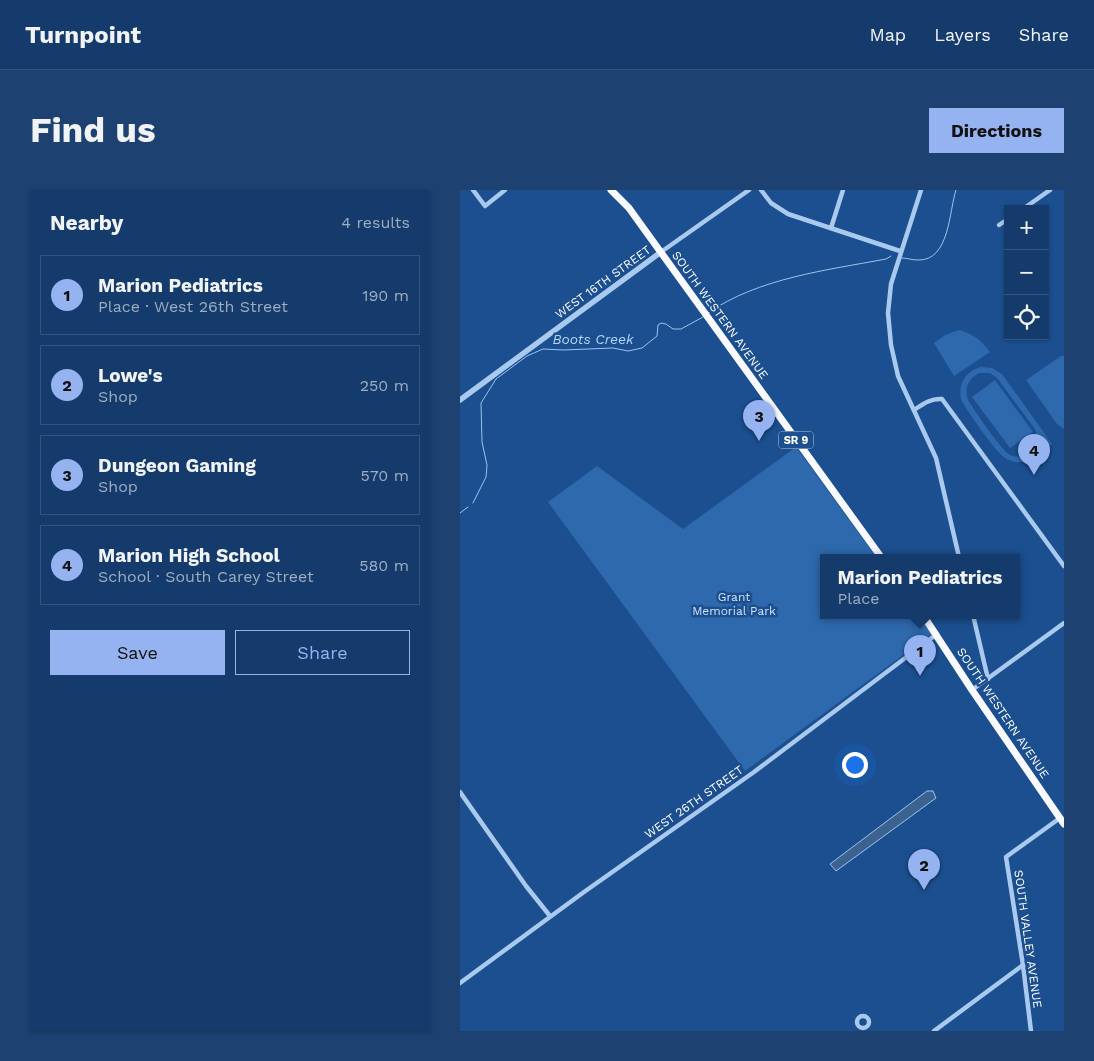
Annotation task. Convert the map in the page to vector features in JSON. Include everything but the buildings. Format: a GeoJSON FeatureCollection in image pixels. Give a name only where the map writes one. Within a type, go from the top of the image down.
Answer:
{"type":"FeatureCollection","features":[{"type":"Feature","properties":{"kind":"highway","name":"SOUTH WESTERN AVENUE"},"geometry":{"type":"LineString","coordinates":[[610,190],[629,208],[879,554]]}},
{"type":"Feature","properties":{"kind":"highway","name":"SOUTH WESTERN AVENUE"},"geometry":{"type":"LineString","coordinates":[[926,619],[1062,821]]}},
{"type":"Feature","properties":{"kind":"street"},"geometry":{"type":"LineString","coordinates":[[474,190],[485,206],[505,190]]}},
{"type":"Feature","properties":{"kind":"street"},"geometry":{"type":"LineString","coordinates":[[661,252],[749,190]]}},
{"type":"Feature","properties":{"kind":"street"},"geometry":{"type":"LineString","coordinates":[[761,190],[771,203],[788,214],[900,251]]}},
{"type":"Feature","properties":{"kind":"street"},"geometry":{"type":"LineString","coordinates":[[831,228],[843,190]]}},
{"type":"Feature","properties":{"kind":"street"},"geometry":{"type":"LineString","coordinates":[[921,190],[891,284],[888,314],[891,345],[898,376],[936,458],[958,554]]}},
{"type":"Feature","properties":{"kind":"street"},"geometry":{"type":"LineString","coordinates":[[1029,205],[1050,190]]}},
{"type":"Feature","properties":{"kind":"street"},"geometry":{"type":"LineString","coordinates":[[999,225],[1004,222]]}},
{"type":"Feature","properties":{"kind":"street","name":"WEST 16TH STREET"},"geometry":{"type":"LineString","coordinates":[[460,400],[661,252]]}},
{"type":"Feature","properties":{"kind":"street"},"geometry":{"type":"LineString","coordinates":[[914,410],[936,398],[942,399],[1064,566]]}},
{"type":"Feature","properties":{"kind":"street"},"geometry":{"type":"LineString","coordinates":[[974,619],[988,678]]}},
{"type":"Feature","properties":{"kind":"street"},"geometry":{"type":"LineString","coordinates":[[972,690],[1064,623]]}},
{"type":"Feature","properties":{"kind":"street","name":"WEST 26TH STREET"},"geometry":{"type":"LineString","coordinates":[[460,983],[550,916],[754,772],[937,634]]}},
{"type":"Feature","properties":{"kind":"street"},"geometry":{"type":"LineString","coordinates":[[460,792],[526,886],[550,916]]}},
{"type":"Feature","properties":{"kind":"street","name":"SOUTH VALLEY AVENUE"},"geometry":{"type":"LineString","coordinates":[[1031,1031],[1006,857],[1062,821]]}},
{"type":"Feature","properties":{"kind":"street"},"geometry":{"type":"LineString","coordinates":[[934,1031],[1023,965]]}},
{"type":"Feature","properties":{"kind":"green space"},"geometry":{"type":"Polygon","coordinates":[[[959,330],[976,338],[990,352],[954,376],[934,343],[945,335],[959,330]]]}},
{"type":"Feature","properties":{"kind":"green space"},"geometry":{"type":"Polygon","coordinates":[[[1061,356],[1064,356],[1064,429],[1057,424],[1026,380],[1061,356]]]}},
{"type":"Feature","properties":{"kind":"green space"},"geometry":{"type":"Polygon","coordinates":[[[981,367],[992,368],[1002,374],[1052,444],[1048,447],[1043,441],[1037,454],[1024,462],[1011,461],[1000,454],[981,430],[961,399],[960,393],[964,378],[981,367]],[[979,373],[972,378],[966,392],[968,400],[988,430],[1006,452],[1016,456],[1027,455],[1034,449],[1036,444],[1035,429],[997,378],[990,373],[979,373]]]}},
{"type":"Feature","properties":{"kind":"green space"},"geometry":{"type":"Polygon","coordinates":[[[995,380],[1033,432],[1010,448],[972,397],[995,380]]]}},
{"type":"Feature","properties":{"kind":"green space","name":"Grant Memorial Park"},"geometry":{"type":"Polygon","coordinates":[[[796,447],[874,554],[820,554],[820,619],[921,619],[932,634],[745,771],[548,502],[597,466],[683,529],[796,447]]]}},
{"type":"Feature","properties":{"kind":"shaded area"},"geometry":{"type":"Polygon","coordinates":[[[927,791],[933,791],[936,798],[836,871],[830,864],[927,791]]]}},
{"type":"Feature","properties":{"kind":"waterway","name":"Boots Creek"},"geometry":{"type":"LineString","coordinates":[[902,258],[918,260],[929,258],[936,252],[942,244],[946,233],[956,190]]}},
{"type":"Feature","properties":{"kind":"waterway","name":"Boots Creek"},"geometry":{"type":"LineString","coordinates":[[708,313],[728,301],[771,283],[886,259],[891,256]]}},
{"type":"Feature","properties":{"kind":"waterway","name":"Boots Creek"},"geometry":{"type":"LineString","coordinates":[[473,503],[486,477],[487,465],[482,442],[481,403],[496,379],[527,356],[543,349],[613,348],[628,351],[642,348],[657,336],[658,325],[661,323],[673,329],[681,329],[703,317]]}},
{"type":"Feature","properties":{"kind":"waterway","name":"Boots Creek"},"geometry":{"type":"LineString","coordinates":[[460,513],[468,507]]}},
{"type":"Feature","properties":{"kind":"place","name":"Dungeon Gaming"},"geometry":{"type":"Point","coordinates":[759,441]}},
{"type":"Feature","properties":{"kind":"place","name":"Marion High School"},"geometry":{"type":"Point","coordinates":[1034,475]}},
{"type":"Feature","properties":{"kind":"place","name":"Marion Pediatrics"},"geometry":{"type":"Point","coordinates":[920,676]}},
{"type":"Feature","properties":{"kind":"place","name":"Lowe's"},"geometry":{"type":"Point","coordinates":[924,890]}}]}
